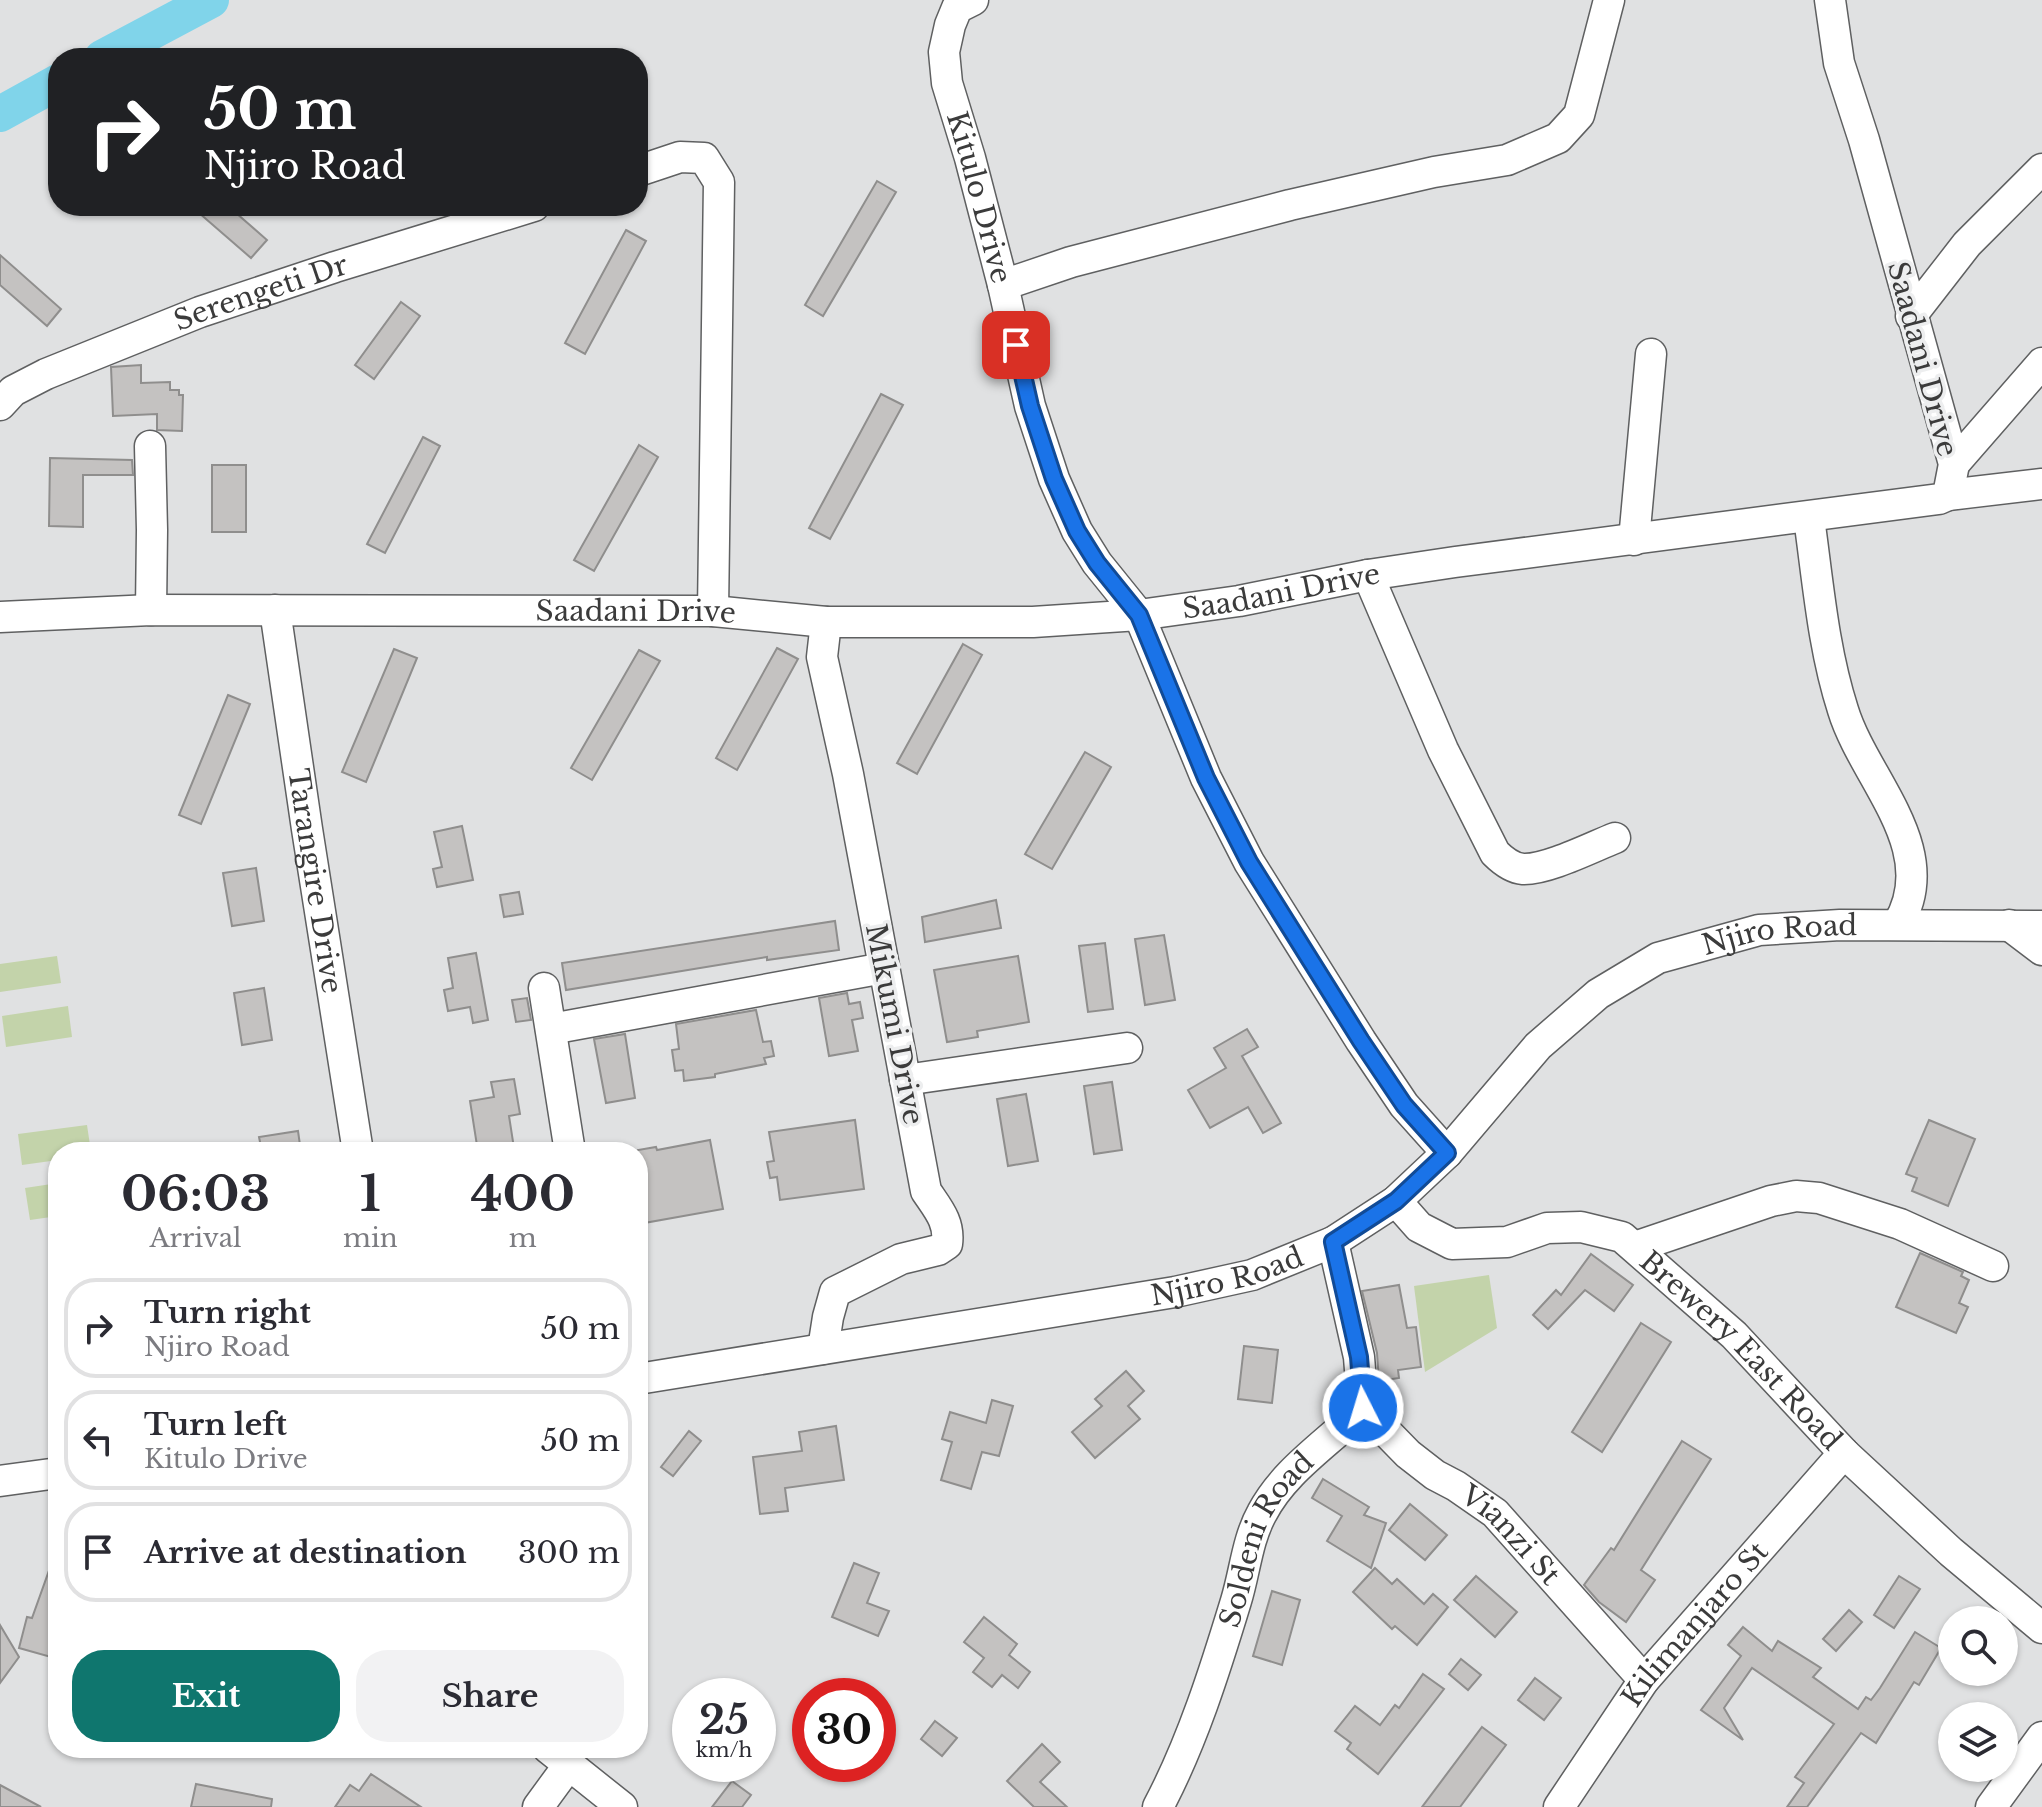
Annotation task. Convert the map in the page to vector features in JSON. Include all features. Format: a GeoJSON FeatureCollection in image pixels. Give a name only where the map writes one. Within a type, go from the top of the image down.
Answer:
{"type":"FeatureCollection","features":[{"type":"Feature","properties":{"kind":"street"},"geometry":{"type":"LineString","coordinates":[[1003,285],[1071,262],[1290,205],[1434,172],[1507,160],[1558,138],[1579,115],[1609,0]]}},
{"type":"Feature","properties":{"kind":"street","name":"Saadani Drive"},"geometry":{"type":"LineString","coordinates":[[0,617],[151,610],[713,611],[826,622],[1033,622],[1139,615],[1239,601],[1368,575],[1939,499],[1948,495],[1954,464],[1864,140],[1839,63],[1830,0]]}},
{"type":"Feature","properties":{"kind":"street","name":"Kitulo Drive"},"geometry":{"type":"LineString","coordinates":[[962,3],[950,25],[944,52],[947,83],[1003,285],[1030,406],[1054,479],[1090,552],[1139,615],[1206,778],[1249,862],[1378,1067],[1404,1105],[1447,1153]]}},
{"type":"Feature","properties":{"kind":"street"},"geometry":{"type":"LineString","coordinates":[[648,168],[680,157],[704,158],[719,182],[713,611]]}},
{"type":"Feature","properties":{"kind":"street"},"geometry":{"type":"LineString","coordinates":[[1911,316],[1967,244],[2042,169]]}},
{"type":"Feature","properties":{"kind":"street","name":"Serengeti Dr"},"geometry":{"type":"LineString","coordinates":[[0,405],[13,391],[46,374],[187,317],[501,216]]}},
{"type":"Feature","properties":{"kind":"street"},"geometry":{"type":"LineString","coordinates":[[1634,540],[1651,354]]}},
{"type":"Feature","properties":{"kind":"street"},"geometry":{"type":"LineString","coordinates":[[1954,464],[2042,363]]}},
{"type":"Feature","properties":{"kind":"street"},"geometry":{"type":"LineString","coordinates":[[150,446],[151,610]]}},
{"type":"Feature","properties":{"kind":"street"},"geometry":{"type":"LineString","coordinates":[[1948,495],[2042,484]]}},
{"type":"Feature","properties":{"kind":"street"},"geometry":{"type":"LineString","coordinates":[[1809,518],[1825,631],[1843,713],[1894,812],[1910,858],[1912,894],[1898,924]]}},
{"type":"Feature","properties":{"kind":"street"},"geometry":{"type":"LineString","coordinates":[[1368,575],[1443,750],[1495,853],[1506,863],[1522,869],[1560,860],[1615,838]]}},
{"type":"Feature","properties":{"kind":"street","name":"Tarangire Drive"},"geometry":{"type":"LineString","coordinates":[[275,610],[356,1142]]}},
{"type":"Feature","properties":{"kind":"street","name":"Mikumi Drive"},"geometry":{"type":"LineString","coordinates":[[823,1349],[835,1292],[901,1259],[938,1250],[947,1244],[948,1232],[945,1219],[926,1191],[848,774],[822,657],[826,622]]}},
{"type":"Feature","properties":{"kind":"street","name":"Njiro Road"},"geometry":{"type":"LineString","coordinates":[[648,1377],[1252,1275],[1333,1242],[1396,1201],[1447,1153],[1538,1046],[1569,1017],[1598,994],[1658,958],[1759,930],[1898,924],[2042,926]]}},
{"type":"Feature","properties":{"kind":"street"},"geometry":{"type":"LineString","coordinates":[[2009,925],[2042,950]]}},
{"type":"Feature","properties":{"kind":"street"},"geometry":{"type":"LineString","coordinates":[[551,1029],[884,968]]}},
{"type":"Feature","properties":{"kind":"street"},"geometry":{"type":"LineString","coordinates":[[544,988],[568,1142]]}},
{"type":"Feature","properties":{"kind":"street"},"geometry":{"type":"LineString","coordinates":[[905,1080],[1127,1048]]}},
{"type":"Feature","properties":{"kind":"street"},"geometry":{"type":"LineString","coordinates":[[1635,1247],[1796,1196],[1819,1198],[1900,1224],[1993,1266]]}},
{"type":"Feature","properties":{"kind":"street","name":"Brewery East Road"},"geometry":{"type":"LineString","coordinates":[[1396,1201],[1419,1227],[1452,1244],[1507,1242],[1547,1228],[1581,1227],[1622,1237],[1734,1335],[1844,1453],[1951,1552],[2042,1628]]}},
{"type":"Feature","properties":{"kind":"street"},"geometry":{"type":"LineString","coordinates":[[1333,1242],[1359,1357],[1363,1408]]}},
{"type":"Feature","properties":{"kind":"street","name":"Vianzi St"},"geometry":{"type":"LineString","coordinates":[[1363,1408],[1408,1454],[1495,1513],[1644,1680]]}},
{"type":"Feature","properties":{"kind":"street","name":"Soldeni Road"},"geometry":{"type":"LineString","coordinates":[[1158,1807],[1177,1771],[1237,1599],[1261,1513],[1300,1463],[1363,1408]]}},
{"type":"Feature","properties":{"kind":"street","name":"Kilimanjaro St"},"geometry":{"type":"LineString","coordinates":[[1559,1807],[1644,1680],[1844,1453]]}},
{"type":"Feature","properties":{"kind":"street"},"geometry":{"type":"LineString","coordinates":[[0,1481],[48,1474]]}},
{"type":"Feature","properties":{"kind":"street"},"geometry":{"type":"LineString","coordinates":[[1991,1807],[2042,1737]]}},
{"type":"Feature","properties":{"kind":"street"},"geometry":{"type":"LineString","coordinates":[[538,1807],[558,1758]]}},
{"type":"Feature","properties":{"kind":"street"},"geometry":{"type":"LineString","coordinates":[[559,1758],[622,1807]]}},
{"type":"Feature","properties":{"kind":"green space"},"geometry":{"type":"Polygon","coordinates":[[[57,956],[61,983],[0,992],[0,964],[57,956]]]}},
{"type":"Feature","properties":{"kind":"green space"},"geometry":{"type":"Polygon","coordinates":[[[68,1006],[72,1037],[6,1047],[2,1016],[68,1006]]]}},
{"type":"Feature","properties":{"kind":"green space"},"geometry":{"type":"Polygon","coordinates":[[[87,1125],[90,1142],[48,1142],[48,1161],[22,1165],[18,1134],[87,1125]]]}},
{"type":"Feature","properties":{"kind":"green space"},"geometry":{"type":"Polygon","coordinates":[[[48,1185],[48,1217],[30,1220],[25,1188],[48,1185]]]}},
{"type":"Feature","properties":{"kind":"green space"},"geometry":{"type":"Polygon","coordinates":[[[1489,1275],[1497,1328],[1425,1372],[1414,1286],[1489,1275]]]}},
{"type":"Feature","properties":{"kind":"building"},"geometry":{"type":"Polygon","coordinates":[[[877,181],[896,192],[823,316],[805,305],[877,181]]]}},
{"type":"Feature","properties":{"kind":"building"},"geometry":{"type":"Polygon","coordinates":[[[203,216],[239,216],[267,240],[251,258],[203,216]]]}},
{"type":"Feature","properties":{"kind":"building"},"geometry":{"type":"Polygon","coordinates":[[[626,230],[646,241],[585,354],[565,343],[626,230]]]}},
{"type":"Feature","properties":{"kind":"building"},"geometry":{"type":"Polygon","coordinates":[[[0,255],[61,309],[47,326],[0,285],[0,255]]]}},
{"type":"Feature","properties":{"kind":"building"},"geometry":{"type":"Polygon","coordinates":[[[401,302],[420,316],[374,379],[355,365],[401,302]]]}},
{"type":"Feature","properties":{"kind":"building"},"geometry":{"type":"Polygon","coordinates":[[[141,365],[141,383],[170,382],[170,390],[179,390],[179,395],[183,395],[182,431],[157,430],[157,414],[113,416],[111,367],[141,365]]]}},
{"type":"Feature","properties":{"kind":"building"},"geometry":{"type":"Polygon","coordinates":[[[881,394],[903,405],[830,539],[809,528],[881,394]]]}},
{"type":"Feature","properties":{"kind":"building"},"geometry":{"type":"Polygon","coordinates":[[[423,437],[440,446],[385,553],[367,544],[423,437]]]}},
{"type":"Feature","properties":{"kind":"building"},"geometry":{"type":"Polygon","coordinates":[[[639,445],[658,457],[594,571],[574,560],[639,445]]]}},
{"type":"Feature","properties":{"kind":"building"},"geometry":{"type":"Polygon","coordinates":[[[50,458],[132,460],[133,475],[83,475],[83,527],[49,526],[50,458]]]}},
{"type":"Feature","properties":{"kind":"building"},"geometry":{"type":"Polygon","coordinates":[[[212,465],[246,465],[246,532],[212,532],[212,465]]]}},
{"type":"Feature","properties":{"kind":"building"},"geometry":{"type":"Polygon","coordinates":[[[963,644],[982,655],[917,774],[897,763],[963,644]]]}},
{"type":"Feature","properties":{"kind":"building"},"geometry":{"type":"Polygon","coordinates":[[[777,648],[798,659],[737,770],[716,758],[777,648]]]}},
{"type":"Feature","properties":{"kind":"building"},"geometry":{"type":"Polygon","coordinates":[[[394,649],[417,658],[366,782],[342,772],[394,649]]]}},
{"type":"Feature","properties":{"kind":"building"},"geometry":{"type":"Polygon","coordinates":[[[639,650],[660,661],[592,780],[571,768],[639,650]]]}},
{"type":"Feature","properties":{"kind":"building"},"geometry":{"type":"Polygon","coordinates":[[[228,695],[250,704],[201,824],[179,815],[228,695]]]}},
{"type":"Feature","properties":{"kind":"building"},"geometry":{"type":"Polygon","coordinates":[[[1085,752],[1111,767],[1052,869],[1025,854],[1085,752]]]}},
{"type":"Feature","properties":{"kind":"building"},"geometry":{"type":"Polygon","coordinates":[[[462,826],[473,880],[437,887],[433,869],[442,867],[434,832],[462,826]]]}},
{"type":"Feature","properties":{"kind":"building"},"geometry":{"type":"Polygon","coordinates":[[[256,868],[264,921],[232,926],[223,873],[256,868]]]}},
{"type":"Feature","properties":{"kind":"building"},"geometry":{"type":"Polygon","coordinates":[[[519,892],[523,914],[504,917],[500,895],[519,892]]]}},
{"type":"Feature","properties":{"kind":"building"},"geometry":{"type":"Polygon","coordinates":[[[996,900],[1001,928],[925,942],[922,917],[996,900]]]}},
{"type":"Feature","properties":{"kind":"building"},"geometry":{"type":"Polygon","coordinates":[[[835,921],[839,950],[767,960],[767,957],[566,990],[562,963],[835,921]]]}},
{"type":"Feature","properties":{"kind":"building"},"geometry":{"type":"Polygon","coordinates":[[[1164,935],[1175,1000],[1145,1005],[1135,939],[1164,935]]]}},
{"type":"Feature","properties":{"kind":"building"},"geometry":{"type":"Polygon","coordinates":[[[1105,943],[1113,1009],[1088,1012],[1079,946],[1105,943]]]}},
{"type":"Feature","properties":{"kind":"building"},"geometry":{"type":"Polygon","coordinates":[[[476,953],[488,1020],[473,1023],[470,1007],[448,1011],[444,990],[453,988],[448,958],[476,953]]]}},
{"type":"Feature","properties":{"kind":"building"},"geometry":{"type":"Polygon","coordinates":[[[1018,956],[1029,1022],[977,1031],[978,1037],[947,1042],[934,970],[1018,956]]]}},
{"type":"Feature","properties":{"kind":"building"},"geometry":{"type":"Polygon","coordinates":[[[264,988],[272,1040],[242,1045],[234,993],[264,988]]]}},
{"type":"Feature","properties":{"kind":"building"},"geometry":{"type":"Polygon","coordinates":[[[847,993],[849,1004],[860,1002],[863,1018],[852,1020],[858,1051],[829,1056],[819,998],[847,993]]]}},
{"type":"Feature","properties":{"kind":"building"},"geometry":{"type":"Polygon","coordinates":[[[527,998],[531,1020],[516,1022],[512,1000],[527,998]]]}},
{"type":"Feature","properties":{"kind":"building"},"geometry":{"type":"Polygon","coordinates":[[[756,1010],[763,1042],[771,1041],[774,1056],[764,1058],[766,1064],[684,1081],[683,1070],[675,1071],[672,1050],[679,1049],[676,1024],[756,1010]]]}},
{"type":"Feature","properties":{"kind":"building"},"geometry":{"type":"Polygon","coordinates":[[[1247,1029],[1258,1047],[1242,1056],[1281,1123],[1263,1133],[1248,1107],[1210,1128],[1188,1090],[1226,1068],[1214,1048],[1247,1029]]]}},
{"type":"Feature","properties":{"kind":"building"},"geometry":{"type":"Polygon","coordinates":[[[625,1034],[635,1098],[606,1103],[594,1039],[625,1034]]]}},
{"type":"Feature","properties":{"kind":"building"},"geometry":{"type":"Polygon","coordinates":[[[514,1079],[520,1114],[509,1116],[513,1142],[476,1142],[470,1101],[494,1097],[491,1082],[514,1079]]]}},
{"type":"Feature","properties":{"kind":"building"},"geometry":{"type":"Polygon","coordinates":[[[1112,1082],[1122,1150],[1094,1154],[1084,1086],[1112,1082]]]}},
{"type":"Feature","properties":{"kind":"building"},"geometry":{"type":"Polygon","coordinates":[[[1026,1094],[1038,1161],[1008,1166],[997,1099],[1026,1094]]]}},
{"type":"Feature","properties":{"kind":"building"},"geometry":{"type":"Polygon","coordinates":[[[855,1120],[864,1189],[780,1200],[777,1177],[770,1178],[767,1162],[774,1161],[769,1132],[855,1120]]]}},
{"type":"Feature","properties":{"kind":"building"},"geometry":{"type":"Polygon","coordinates":[[[1929,1120],[1975,1139],[1948,1206],[1912,1191],[1917,1178],[1906,1174],[1929,1120]]]}},
{"type":"Feature","properties":{"kind":"building"},"geometry":{"type":"Polygon","coordinates":[[[298,1131],[300,1142],[260,1142],[259,1137],[298,1131]]]}},
{"type":"Feature","properties":{"kind":"building"},"geometry":{"type":"Polygon","coordinates":[[[710,1140],[723,1209],[648,1222],[648,1148],[656,1147],[657,1150],[710,1140]]]}},
{"type":"Feature","properties":{"kind":"building"},"geometry":{"type":"Polygon","coordinates":[[[1920,1253],[1963,1272],[1961,1276],[1969,1280],[1959,1303],[1968,1307],[1956,1333],[1896,1307],[1920,1253]]]}},
{"type":"Feature","properties":{"kind":"building"},"geometry":{"type":"Polygon","coordinates":[[[1591,1254],[1633,1285],[1614,1311],[1585,1290],[1548,1329],[1533,1315],[1556,1290],[1561,1295],[1591,1254]]]}},
{"type":"Feature","properties":{"kind":"building"},"geometry":{"type":"Polygon","coordinates":[[[1399,1285],[1407,1328],[1416,1327],[1421,1367],[1398,1370],[1399,1378],[1379,1381],[1377,1353],[1362,1291],[1399,1285]]]}},
{"type":"Feature","properties":{"kind":"building"},"geometry":{"type":"Polygon","coordinates":[[[1641,1323],[1671,1342],[1602,1452],[1572,1432],[1641,1323]]]}},
{"type":"Feature","properties":{"kind":"building"},"geometry":{"type":"Polygon","coordinates":[[[1244,1346],[1278,1350],[1272,1403],[1238,1399],[1244,1346]]]}},
{"type":"Feature","properties":{"kind":"building"},"geometry":{"type":"Polygon","coordinates":[[[1126,1371],[1144,1391],[1128,1406],[1140,1419],[1095,1458],[1072,1432],[1102,1406],[1095,1399],[1126,1371]]]}},
{"type":"Feature","properties":{"kind":"building"},"geometry":{"type":"Polygon","coordinates":[[[992,1400],[1013,1406],[999,1456],[982,1452],[971,1489],[941,1480],[952,1442],[942,1439],[950,1412],[986,1423],[992,1400]]]}},
{"type":"Feature","properties":{"kind":"building"},"geometry":{"type":"Polygon","coordinates":[[[836,1426],[844,1480],[785,1488],[788,1511],[760,1514],[753,1457],[802,1451],[799,1432],[836,1426]]]}},
{"type":"Feature","properties":{"kind":"building"},"geometry":{"type":"Polygon","coordinates":[[[689,1431],[701,1441],[673,1476],[661,1467],[689,1431]]]}},
{"type":"Feature","properties":{"kind":"building"},"geometry":{"type":"Polygon","coordinates":[[[1682,1441],[1711,1459],[1641,1570],[1655,1580],[1626,1622],[1599,1602],[1584,1585],[1611,1548],[1614,1550],[1682,1441]]]}},
{"type":"Feature","properties":{"kind":"building"},"geometry":{"type":"Polygon","coordinates":[[[1323,1479],[1369,1507],[1364,1515],[1386,1523],[1371,1568],[1327,1541],[1342,1516],[1312,1498],[1323,1479]]]}},
{"type":"Feature","properties":{"kind":"building"},"geometry":{"type":"Polygon","coordinates":[[[1410,1504],[1447,1535],[1425,1560],[1389,1530],[1410,1504]]]}},
{"type":"Feature","properties":{"kind":"building"},"geometry":{"type":"Polygon","coordinates":[[[854,1563],[879,1573],[867,1603],[889,1611],[878,1636],[832,1617],[854,1563]]]}},
{"type":"Feature","properties":{"kind":"building"},"geometry":{"type":"Polygon","coordinates":[[[1375,1568],[1392,1584],[1397,1579],[1424,1604],[1433,1594],[1448,1607],[1417,1645],[1395,1626],[1392,1629],[1353,1592],[1375,1568]]]}},
{"type":"Feature","properties":{"kind":"building"},"geometry":{"type":"Polygon","coordinates":[[[48,1573],[48,1656],[19,1648],[27,1617],[32,1618],[48,1573]]]}},
{"type":"Feature","properties":{"kind":"building"},"geometry":{"type":"Polygon","coordinates":[[[1476,1576],[1517,1612],[1495,1637],[1454,1600],[1476,1576]]]}},
{"type":"Feature","properties":{"kind":"building"},"geometry":{"type":"Polygon","coordinates":[[[1899,1576],[1920,1589],[1894,1628],[1874,1615],[1899,1576]]]}},
{"type":"Feature","properties":{"kind":"building"},"geometry":{"type":"Polygon","coordinates":[[[1272,1591],[1300,1600],[1282,1665],[1253,1656],[1272,1591]]]}},
{"type":"Feature","properties":{"kind":"building"},"geometry":{"type":"Polygon","coordinates":[[[1849,1610],[1862,1622],[1836,1651],[1823,1639],[1849,1610]]]}},
{"type":"Feature","properties":{"kind":"building"},"geometry":{"type":"Polygon","coordinates":[[[984,1617],[1017,1644],[1009,1655],[1030,1672],[1018,1688],[1002,1675],[992,1687],[973,1672],[984,1658],[964,1642],[984,1617]]]}},
{"type":"Feature","properties":{"kind":"building"},"geometry":{"type":"Polygon","coordinates":[[[0,1625],[19,1657],[0,1683],[0,1625]]]}},
{"type":"Feature","properties":{"kind":"building"},"geometry":{"type":"Polygon","coordinates":[[[1743,1627],[1772,1651],[1778,1641],[1821,1668],[1813,1677],[1858,1709],[1866,1697],[1871,1700],[1880,1688],[1915,1632],[1938,1646],[1938,1653],[1919,1685],[1914,1682],[1876,1743],[1861,1733],[1807,1807],[1787,1807],[1804,1783],[1795,1777],[1834,1724],[1752,1668],[1724,1708],[1743,1740],[1701,1710],[1741,1656],[1728,1645],[1743,1627]]]}},
{"type":"Feature","properties":{"kind":"building"},"geometry":{"type":"Polygon","coordinates":[[[1461,1659],[1481,1675],[1468,1690],[1449,1674],[1461,1659]]]}},
{"type":"Feature","properties":{"kind":"building"},"geometry":{"type":"Polygon","coordinates":[[[1423,1674],[1444,1689],[1378,1774],[1347,1749],[1351,1743],[1335,1731],[1355,1706],[1380,1725],[1395,1705],[1399,1708],[1423,1674]]]}},
{"type":"Feature","properties":{"kind":"building"},"geometry":{"type":"Polygon","coordinates":[[[1535,1678],[1561,1698],[1544,1720],[1518,1700],[1535,1678]]]}},
{"type":"Feature","properties":{"kind":"building"},"geometry":{"type":"Polygon","coordinates":[[[935,1721],[957,1738],[942,1756],[921,1739],[935,1721]]]}},
{"type":"Feature","properties":{"kind":"building"},"geometry":{"type":"Polygon","coordinates":[[[1482,1727],[1506,1745],[1460,1807],[1422,1807],[1482,1727]]]}},
{"type":"Feature","properties":{"kind":"building"},"geometry":{"type":"Polygon","coordinates":[[[1042,1744],[1060,1762],[1040,1782],[1067,1807],[1034,1807],[1007,1781],[1042,1744]]]}},
{"type":"Feature","properties":{"kind":"building"},"geometry":{"type":"Polygon","coordinates":[[[371,1774],[421,1807],[335,1807],[350,1785],[359,1791],[371,1774]]]}},
{"type":"Feature","properties":{"kind":"building"},"geometry":{"type":"Polygon","coordinates":[[[731,1782],[751,1795],[742,1807],[712,1807],[731,1782]]]}},
{"type":"Feature","properties":{"kind":"building"},"geometry":{"type":"Polygon","coordinates":[[[196,1784],[272,1799],[271,1807],[191,1807],[196,1784]]]}},
{"type":"Feature","properties":{"kind":"building"},"geometry":{"type":"Polygon","coordinates":[[[0,1785],[41,1807],[0,1807],[0,1785]]]}},
{"type":"Feature","properties":{"kind":"waterway"},"geometry":{"type":"LineString","coordinates":[[121,48],[211,0]]}},
{"type":"Feature","properties":{"kind":"waterway"},"geometry":{"type":"LineString","coordinates":[[0,114],[48,88]]}},
{"type":"Feature","properties":{"kind":"route"},"geometry":{"type":"LineString","coordinates":[[1016,345],[1030,406],[1054,479],[1077,531],[1097,563],[1139,615],[1206,778],[1249,862],[1304,953],[1404,1105],[1447,1153],[1396,1201],[1333,1242],[1359,1357],[1363,1408]]}}]}
